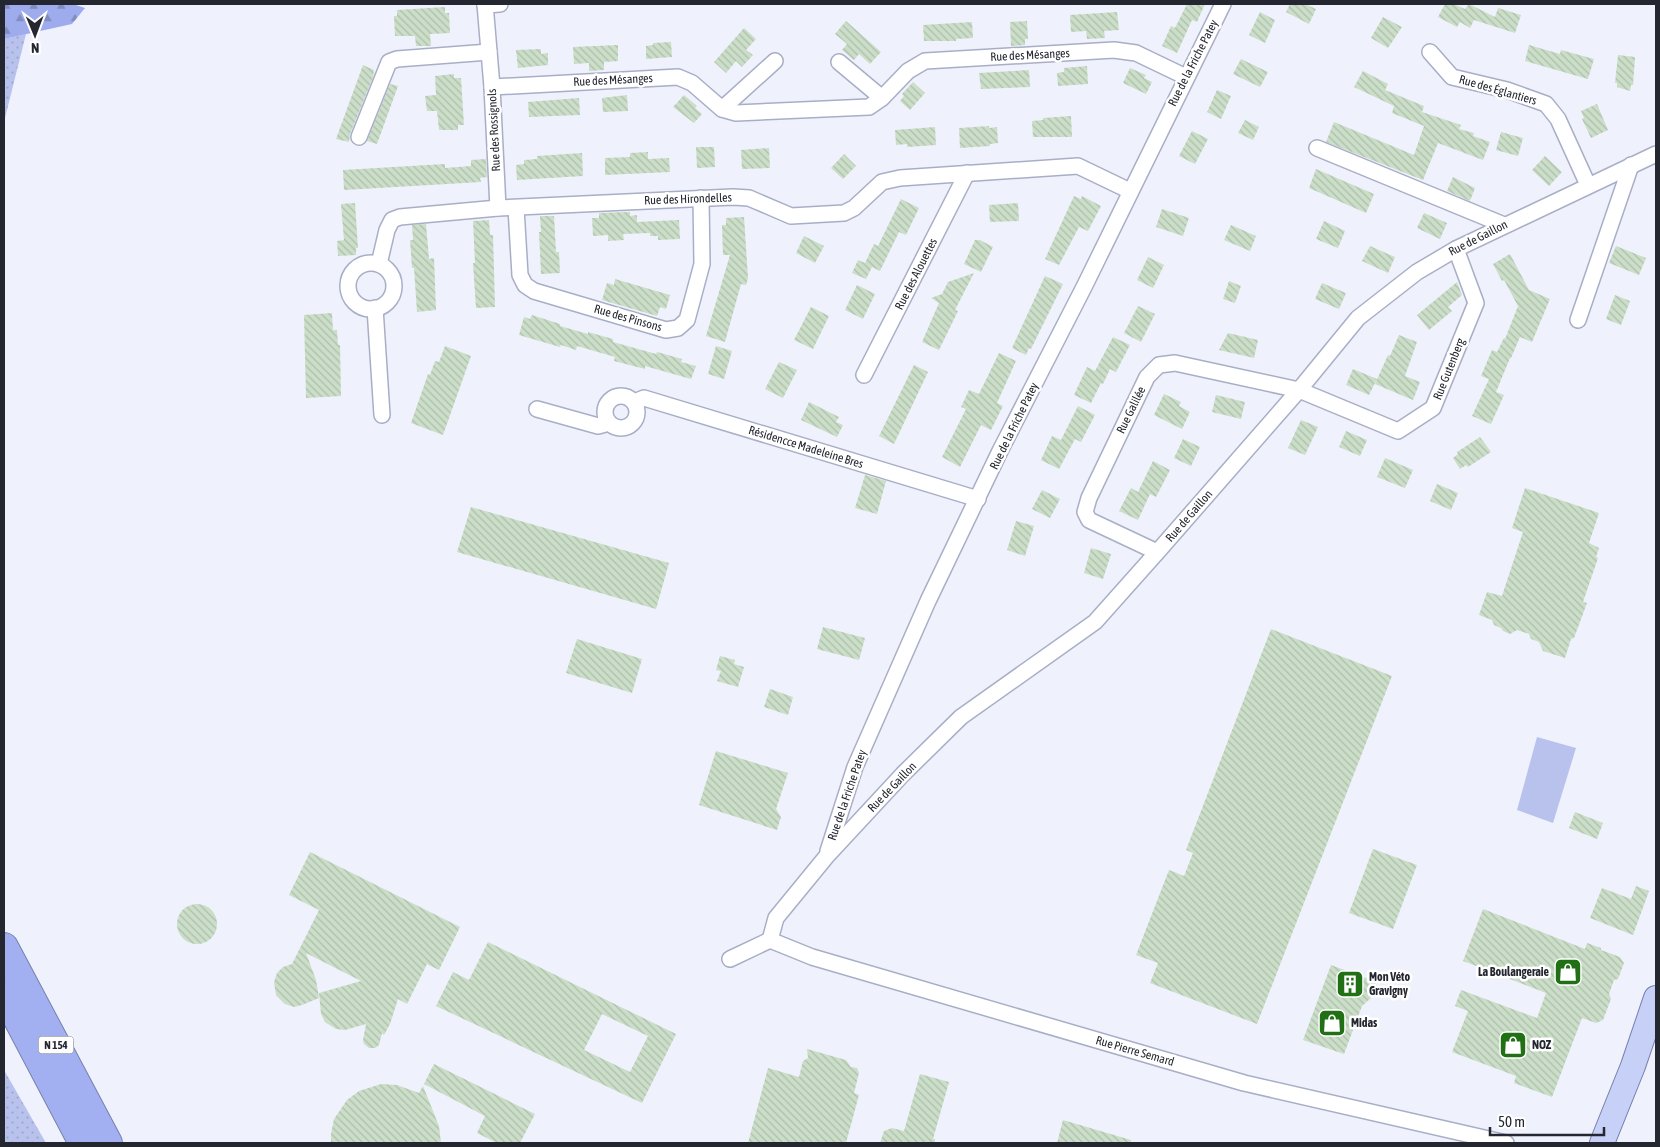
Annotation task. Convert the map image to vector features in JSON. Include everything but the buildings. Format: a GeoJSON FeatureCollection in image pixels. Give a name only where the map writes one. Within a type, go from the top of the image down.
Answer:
{"type":"FeatureCollection","features":[{"type":"Feature","properties":{"kind":"highway","name":"N 154"},"geometry":{"type":"LineString","coordinates":[[4,947],[108,1143]]}},
{"type":"Feature","properties":{"kind":"highway","name":"N 154"},"geometry":{"type":"LineString","coordinates":[[4,993],[83,1143]]}},
{"type":"Feature","properties":{"kind":"main road"},"geometry":{"type":"LineString","coordinates":[[1602,1143],[1656,998]]}},
{"type":"Feature","properties":{"kind":"main road"},"geometry":{"type":"LineString","coordinates":[[1611,1143],[1632,1066]]}},
{"type":"Feature","properties":{"kind":"street","name":"Rue des Rossignols"},"geometry":{"type":"LineString","coordinates":[[490,4],[489,52],[498,208]]}},
{"type":"Feature","properties":{"kind":"street","name":"Rue de la Friche Patey"},"geometry":{"type":"LineString","coordinates":[[826,857],[855,767],[928,601],[1000,451],[1084,287],[1223,4]]}},
{"type":"Feature","properties":{"kind":"street","name":"Rue des Mésanges"},"geometry":{"type":"LineString","coordinates":[[492,87],[678,77],[692,82],[722,109],[736,114],[869,107],[882,98],[908,71],[925,61],[1114,50],[1136,53],[1186,78]]}},
{"type":"Feature","properties":{"kind":"street"},"geometry":{"type":"LineString","coordinates":[[359,136],[389,62],[489,52]]}},
{"type":"Feature","properties":{"kind":"street","name":"Rue des Églantiers"},"geometry":{"type":"LineString","coordinates":[[1430,52],[1452,77],[1507,90],[1546,104],[1558,119],[1588,185]]}},
{"type":"Feature","properties":{"kind":"street"},"geometry":{"type":"LineString","coordinates":[[722,109],[775,61]]}},
{"type":"Feature","properties":{"kind":"street"},"geometry":{"type":"LineString","coordinates":[[839,62],[882,98]]}},
{"type":"Feature","properties":{"kind":"street"},"geometry":{"type":"LineString","coordinates":[[1318,148],[1504,225]]}},
{"type":"Feature","properties":{"kind":"street","name":"Rue de Gaillon"},"geometry":{"type":"LineString","coordinates":[[770,940],[776,918],[826,857],[903,774],[962,717],[1094,622],[1299,390],[1358,318],[1417,272],[1456,249],[1656,154]]}},
{"type":"Feature","properties":{"kind":"street"},"geometry":{"type":"LineString","coordinates":[[1578,320],[1631,165]]}},
{"type":"Feature","properties":{"kind":"street","name":"Rue des Hirondelles"},"geometry":{"type":"LineString","coordinates":[[378,264],[387,230],[392,220],[400,216],[498,208],[733,197],[749,198],[791,216],[844,213],[854,208],[888,180],[1078,166],[1130,191]]}},
{"type":"Feature","properties":{"kind":"street","name":"Rue des Alouettes"},"geometry":{"type":"LineString","coordinates":[[864,375],[967,173]]}},
{"type":"Feature","properties":{"kind":"street","name":"Rue des Pinsons"},"geometry":{"type":"LineString","coordinates":[[516,208],[520,275],[525,285],[534,291],[666,330],[678,328],[686,320],[702,264],[701,198]]}},
{"type":"Feature","properties":{"kind":"street","name":"Rue Gutenberg"},"geometry":{"type":"LineString","coordinates":[[1299,390],[1398,430],[1432,408],[1476,303],[1456,249]]}},
{"type":"Feature","properties":{"kind":"street"},"geometry":{"type":"LineString","coordinates":[[370,262],[386,268],[392,276],[394,285],[393,294],[388,301],[381,307],[375,308],[363,308],[355,303],[347,287],[349,278],[354,270],[370,262]]}},
{"type":"Feature","properties":{"kind":"street"},"geometry":{"type":"LineString","coordinates":[[375,308],[382,415]]}},
{"type":"Feature","properties":{"kind":"street","name":"Rue Galilée"},"geometry":{"type":"LineString","coordinates":[[1157,552],[1089,520],[1085,512],[1089,498],[1148,376],[1159,365],[1176,363],[1299,390]]}},
{"type":"Feature","properties":{"kind":"street","name":"Résidencce Madeleine Bres"},"geometry":{"type":"LineString","coordinates":[[609,423],[605,412],[609,401],[615,397],[622,396],[634,402],[644,398],[978,499]]}},
{"type":"Feature","properties":{"kind":"street"},"geometry":{"type":"LineString","coordinates":[[537,409],[598,426],[609,423],[620,428],[631,424],[637,414],[634,402]]}},
{"type":"Feature","properties":{"kind":"street"},"geometry":{"type":"LineString","coordinates":[[730,959],[770,940]]}},
{"type":"Feature","properties":{"kind":"street","name":"Rue Pierre Semard"},"geometry":{"type":"LineString","coordinates":[[770,940],[812,957],[1244,1082],[1506,1143]]}},
{"type":"Feature","properties":{"kind":"shaded area"},"geometry":{"type":"Polygon","coordinates":[[[26,34],[4,122],[4,39],[26,34]]]}},
{"type":"Feature","properties":{"kind":"shaded area"},"geometry":{"type":"Polygon","coordinates":[[[1537,737],[1576,748],[1553,823],[1517,810],[1537,737]]]}},
{"type":"Feature","properties":{"kind":"shaded area"},"geometry":{"type":"Polygon","coordinates":[[[4,1070],[46,1143],[4,1143],[4,1070]]]}},
{"type":"Feature","properties":{"kind":"green space"},"geometry":{"type":"Polygon","coordinates":[[[4,4],[73,4],[85,8],[72,24],[4,39],[4,4]]]}},
{"type":"Feature","properties":{"kind":"place","name":"La Boulangeraie"},"geometry":{"type":"Point","coordinates":[1568,972]}},
{"type":"Feature","properties":{"kind":"place","name":"Mon Véto Gravigny"},"geometry":{"type":"Point","coordinates":[1350,984]}},
{"type":"Feature","properties":{"kind":"place","name":"Midas"},"geometry":{"type":"Point","coordinates":[1332,1023]}},
{"type":"Feature","properties":{"kind":"place","name":"NOZ"},"geometry":{"type":"Point","coordinates":[1513,1045]}}]}
